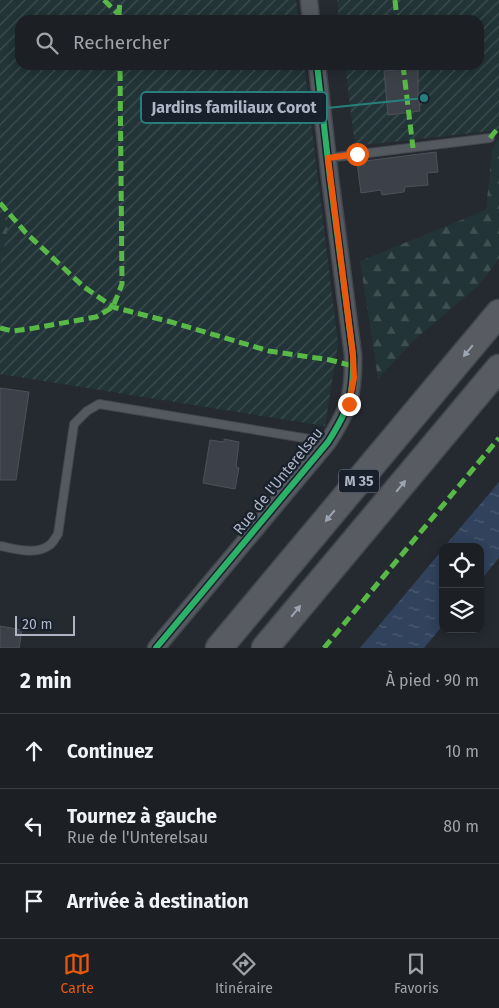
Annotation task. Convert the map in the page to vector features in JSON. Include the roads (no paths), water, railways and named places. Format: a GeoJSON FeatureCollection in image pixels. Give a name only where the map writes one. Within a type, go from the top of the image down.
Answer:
{"type":"FeatureCollection","features":[{"type":"Feature","properties":{"kind":"highway","name":"M 35"},"geometry":{"type":"LineString","coordinates":[[219,648],[499,313]]}},
{"type":"Feature","properties":{"kind":"highway","name":"M 35"},"geometry":{"type":"LineString","coordinates":[[265,648],[499,368]]}},
{"type":"Feature","properties":{"kind":"street"},"geometry":{"type":"LineString","coordinates":[[309,0],[310,15]]}},
{"type":"Feature","properties":{"kind":"street","name":"Rue de l'Unterelsau"},"geometry":{"type":"LineString","coordinates":[[156,648],[328,442],[349,404],[354,378],[353,355],[318,70]]}},
{"type":"Feature","properties":{"kind":"lane"},"geometry":{"type":"LineString","coordinates":[[328,158],[490,138]]}},
{"type":"Feature","properties":{"kind":"lane"},"geometry":{"type":"LineString","coordinates":[[0,546],[24,551],[40,549],[51,544],[58,534],[74,424],[86,410],[99,404],[328,442]]}},
{"type":"Feature","properties":{"kind":"water"},"geometry":{"type":"Polygon","coordinates":[[[499,482],[499,558],[484,576],[484,543],[447,543],[499,482]]]}},
{"type":"Feature","properties":{"kind":"water"},"geometry":{"type":"Polygon","coordinates":[[[439,554],[439,630],[424,648],[360,648],[439,554]]]}},
{"type":"Feature","properties":{"kind":"place","name":"Jardins familiaux Corot"},"geometry":{"type":"Point","coordinates":[424,98]}}]}
